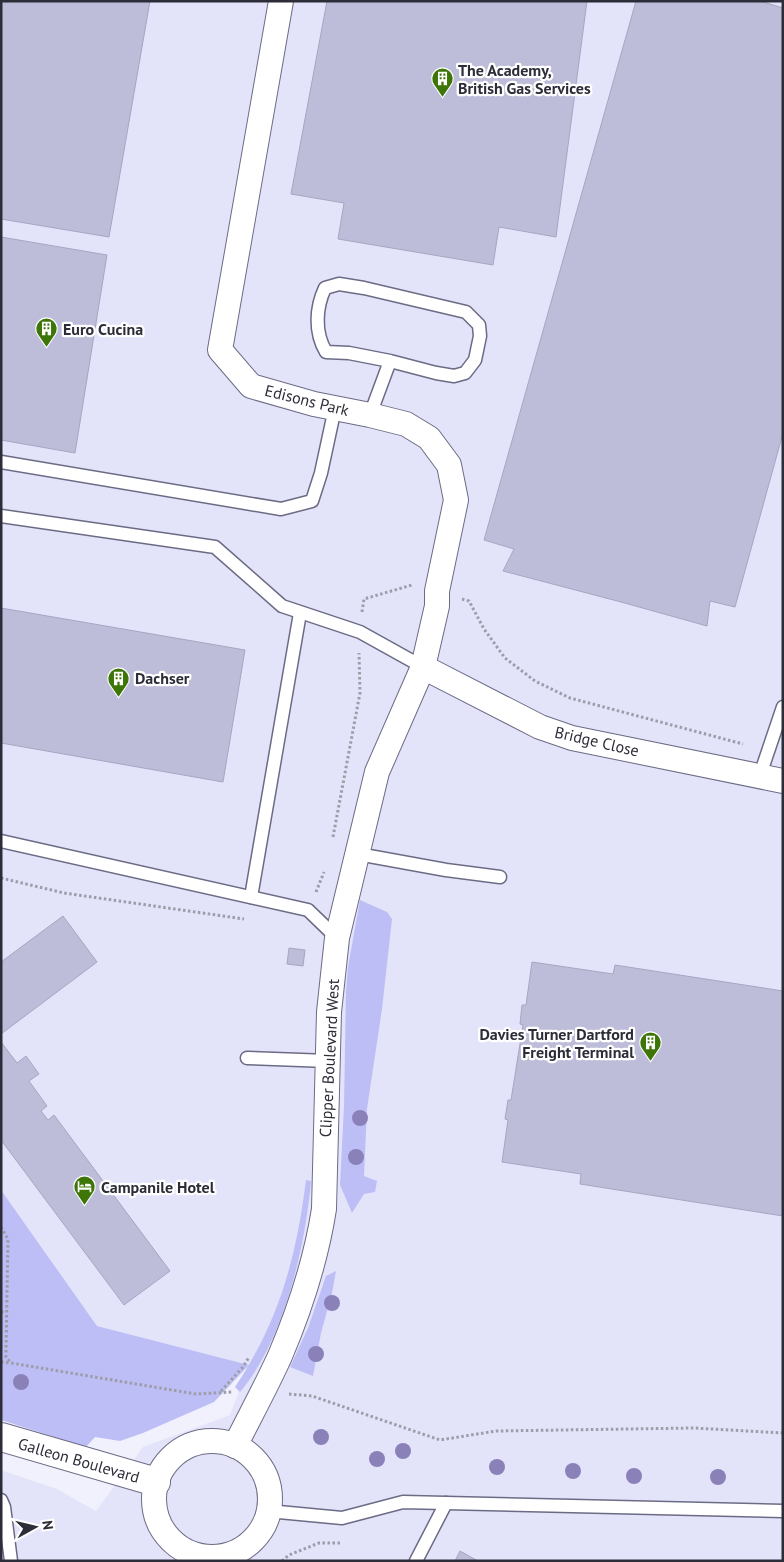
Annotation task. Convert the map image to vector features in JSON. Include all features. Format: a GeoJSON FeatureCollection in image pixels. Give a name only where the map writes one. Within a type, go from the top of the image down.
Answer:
{"type":"FeatureCollection","features":[{"type":"Feature","properties":{"kind":"street","name":"Edisons Park"},"geometry":{"type":"LineString","coordinates":[[281,1],[220,350],[251,386],[314,404],[370,414],[406,424],[429,438],[449,465],[456,500],[437,591],[437,606],[423,667]]}},
{"type":"Feature","properties":{"kind":"street","name":"Bridge Close"},"geometry":{"type":"LineString","coordinates":[[423,667],[540,727],[572,738],[783,781]]}},
{"type":"Feature","properties":{"kind":"street","name":"Clipper Boulevard West"},"geometry":{"type":"LineString","coordinates":[[236,1446],[279,1357],[295,1318],[319,1236],[324,1209],[329,1012],[337,938],[377,772],[423,667]]}},
{"type":"Feature","properties":{"kind":"street","name":"Galleon Boulevard"},"geometry":{"type":"LineString","coordinates":[[1,1438],[156,1482]]}},
{"type":"Feature","properties":{"kind":"street"},"geometry":{"type":"LineString","coordinates":[[216,1441],[236,1446],[249,1455],[263,1473],[269,1496],[268,1511],[263,1526],[254,1540],[241,1550],[226,1556],[193,1558],[165,1534],[157,1518],[154,1500],[156,1482],[165,1465],[179,1451],[197,1443],[216,1441]]}},
{"type":"Feature","properties":{"kind":"lane"},"geometry":{"type":"LineString","coordinates":[[339,284],[364,288],[466,312],[479,325],[480,336],[475,360],[465,372],[454,376],[390,361],[348,353],[326,352],[320,343],[318,323],[319,300],[325,288],[339,284]]}},
{"type":"Feature","properties":{"kind":"lane"},"geometry":{"type":"LineString","coordinates":[[370,414],[390,361]]}},
{"type":"Feature","properties":{"kind":"lane"},"geometry":{"type":"LineString","coordinates":[[1,462],[281,509],[312,501],[335,408]]}},
{"type":"Feature","properties":{"kind":"lane"},"geometry":{"type":"LineString","coordinates":[[1,516],[215,547],[282,606],[360,632],[423,667]]}},
{"type":"Feature","properties":{"kind":"lane"},"geometry":{"type":"LineString","coordinates":[[251,897],[300,613]]}},
{"type":"Feature","properties":{"kind":"lane"},"geometry":{"type":"LineString","coordinates":[[760,775],[783,706]]}},
{"type":"Feature","properties":{"kind":"lane"},"geometry":{"type":"LineString","coordinates":[[1,841],[308,910],[337,938]]}},
{"type":"Feature","properties":{"kind":"lane"},"geometry":{"type":"LineString","coordinates":[[358,854],[446,870],[500,877]]}},
{"type":"Feature","properties":{"kind":"lane"},"geometry":{"type":"LineString","coordinates":[[247,1058],[328,1061]]}},
{"type":"Feature","properties":{"kind":"lane"},"geometry":{"type":"LineString","coordinates":[[1,1500],[4,1507],[12,1561]]}},
{"type":"Feature","properties":{"kind":"lane"},"geometry":{"type":"LineString","coordinates":[[268,1511],[342,1518],[403,1502],[783,1511]]}},
{"type":"Feature","properties":{"kind":"lane"},"geometry":{"type":"LineString","coordinates":[[416,1561],[446,1503]]}},
{"type":"Feature","properties":{"kind":"path"},"geometry":{"type":"LineString","coordinates":[[1,878],[64,893],[252,920]]}},
{"type":"Feature","properties":{"kind":"path"},"geometry":{"type":"LineString","coordinates":[[1,1227],[8,1239],[6,1357],[10,1363]]}},
{"type":"Feature","properties":{"kind":"path"},"geometry":{"type":"LineString","coordinates":[[1,1312],[6,1313]]}},
{"type":"Feature","properties":{"kind":"path"},"geometry":{"type":"LineString","coordinates":[[220,1392],[243,1367],[251,1353]]}},
{"type":"Feature","properties":{"kind":"path"},"geometry":{"type":"LineString","coordinates":[[1,1362],[196,1394],[220,1392],[312,1396],[440,1440],[496,1430],[694,1428],[783,1433]]}},
{"type":"Feature","properties":{"kind":"path"},"geometry":{"type":"LineString","coordinates":[[282,1561],[289,1555],[319,1543],[340,1543]]}},
{"type":"Feature","properties":{"kind":"shaded area"},"geometry":{"type":"Polygon","coordinates":[[[1,1],[783,1],[783,1561],[1,1561],[1,1470],[57,1489],[96,1511],[143,1447],[230,1415],[249,1365],[97,1326],[1,1190],[1,1]]]}},
{"type":"Feature","properties":{"kind":"shaded area"},"geometry":{"type":"Polygon","coordinates":[[[360,900],[387,912],[392,919],[382,1009],[367,1109],[364,1176],[377,1181],[375,1192],[364,1194],[352,1213],[340,1185],[344,1106],[346,991],[348,967],[360,900]]]}},
{"type":"Feature","properties":{"kind":"shaded area"},"geometry":{"type":"Polygon","coordinates":[[[306,1180],[311,1181],[304,1235],[290,1292],[269,1347],[240,1392],[235,1387],[263,1338],[274,1313],[291,1263],[306,1180]]]}},
{"type":"Feature","properties":{"kind":"shaded area"},"geometry":{"type":"Polygon","coordinates":[[[1,1190],[97,1326],[249,1365],[214,1402],[120,1441],[95,1437],[86,1447],[1,1420],[1,1190]]]}},
{"type":"Feature","properties":{"kind":"shaded area"},"geometry":{"type":"Polygon","coordinates":[[[336,1271],[313,1376],[290,1367],[308,1328],[326,1276],[336,1271]]]}},
{"type":"Feature","properties":{"kind":"building"},"geometry":{"type":"Polygon","coordinates":[[[1,1],[150,1],[109,237],[1,219],[1,1]]]}},
{"type":"Feature","properties":{"kind":"building","name":"The Academy, British Gas Services"},"geometry":{"type":"Polygon","coordinates":[[[327,1],[587,1],[556,237],[499,227],[493,265],[338,239],[344,203],[291,194],[327,1]]]}},
{"type":"Feature","properties":{"kind":"building"},"geometry":{"type":"Polygon","coordinates":[[[636,1],[760,1],[783,8],[783,433],[735,607],[710,601],[707,626],[503,571],[514,549],[484,540],[636,1]]]}},
{"type":"Feature","properties":{"kind":"building","name":"Euro Cucina"},"geometry":{"type":"Polygon","coordinates":[[[1,237],[107,255],[75,453],[1,440],[1,237]]]}},
{"type":"Feature","properties":{"kind":"building","name":"Dachser"},"geometry":{"type":"Polygon","coordinates":[[[1,608],[245,650],[223,782],[1,743],[1,608]]]}},
{"type":"Feature","properties":{"kind":"building"},"geometry":{"type":"Polygon","coordinates":[[[63,916],[97,962],[1,1034],[1,962],[63,916]]]}},
{"type":"Feature","properties":{"kind":"building"},"geometry":{"type":"Polygon","coordinates":[[[289,948],[305,950],[303,966],[287,964],[289,948]]]}},
{"type":"Feature","properties":{"kind":"building","name":"Davies Turner Dartford Freight Terminal"},"geometry":{"type":"Polygon","coordinates":[[[532,962],[613,974],[615,965],[783,991],[783,1216],[580,1184],[581,1174],[502,1162],[508,1120],[505,1119],[508,1100],[511,1100],[523,1025],[520,1024],[522,1005],[526,1005],[532,962]]]}},
{"type":"Feature","properties":{"kind":"building","name":"Campanile Hotel"},"geometry":{"type":"Polygon","coordinates":[[[1,1042],[17,1063],[26,1056],[39,1074],[29,1081],[47,1106],[41,1111],[48,1120],[54,1115],[170,1271],[124,1305],[1,1140],[1,1042]]]}},
{"type":"Feature","properties":{"kind":"building"},"geometry":{"type":"Polygon","coordinates":[[[460,1551],[478,1561],[455,1561],[460,1551]]]}},
{"type":"Feature","properties":{"kind":"place","name":"The Academy, British Gas Services"},"geometry":{"type":"Point","coordinates":[442,98]}},
{"type":"Feature","properties":{"kind":"place","name":"Euro Cucina"},"geometry":{"type":"Point","coordinates":[47,348]}},
{"type":"Feature","properties":{"kind":"place","name":"Dachser"},"geometry":{"type":"Point","coordinates":[119,697]}},
{"type":"Feature","properties":{"kind":"place","name":"Davies Turner Dartford Freight Terminal"},"geometry":{"type":"Point","coordinates":[650,1062]}},
{"type":"Feature","properties":{"kind":"place","name":"Campanile Hotel"},"geometry":{"type":"Point","coordinates":[85,1206]}}]}
